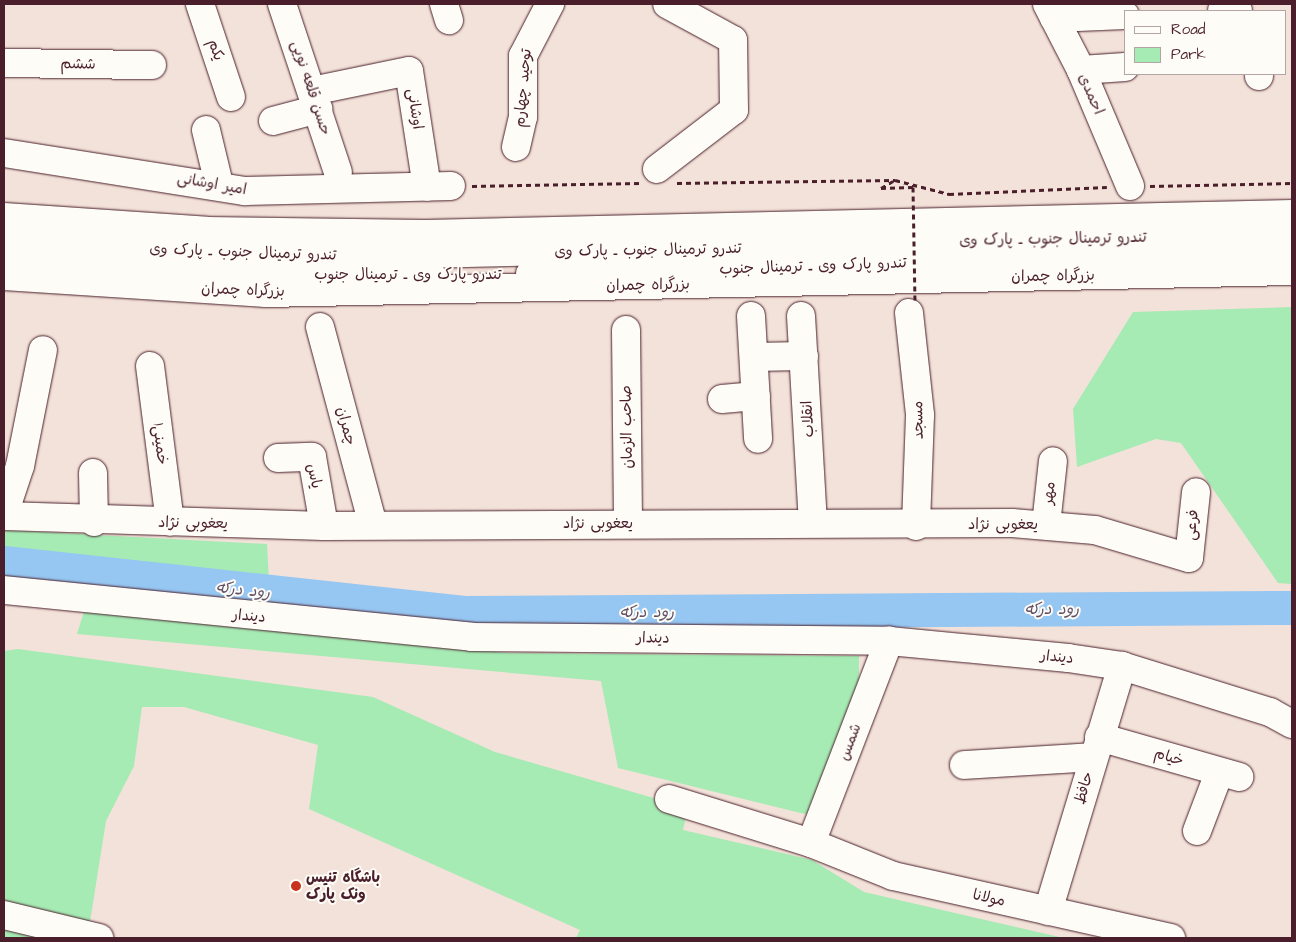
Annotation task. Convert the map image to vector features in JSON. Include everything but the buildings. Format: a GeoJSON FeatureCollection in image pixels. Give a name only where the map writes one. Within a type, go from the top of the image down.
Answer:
{"type":"FeatureCollection","features":[{"type":"Feature","properties":{"kind":"main road","name":"یکم"},"geometry":{"type":"LineString","coordinates":[[200,4],[231,97]]}},
{"type":"Feature","properties":{"kind":"main road","name":"حسن قلعه نویی"},"geometry":{"type":"LineString","coordinates":[[282,4],[338,172]]}},
{"type":"Feature","properties":{"kind":"main road","name":"توحید چهارم"},"geometry":{"type":"LineString","coordinates":[[516,147],[523,116],[523,56],[550,4]]}},
{"type":"Feature","properties":{"kind":"main road"},"geometry":{"type":"LineString","coordinates":[[658,179],[734,110],[733,40],[666,4]]}},
{"type":"Feature","properties":{"kind":"main road"},"geometry":{"type":"LineString","coordinates":[[1050,11],[1124,15]]}},
{"type":"Feature","properties":{"kind":"main road","name":"احمدی"},"geometry":{"type":"LineString","coordinates":[[1050,11],[1081,70],[1130,186]]}},
{"type":"Feature","properties":{"kind":"main road","name":"ششم"},"geometry":{"type":"LineString","coordinates":[[4,63],[152,65]]}},
{"type":"Feature","properties":{"kind":"main road"},"geometry":{"type":"LineString","coordinates":[[1081,70],[1124,67]]}},
{"type":"Feature","properties":{"kind":"main road","name":"اوشانی"},"geometry":{"type":"LineString","coordinates":[[315,100],[409,71],[439,186]]}},
{"type":"Feature","properties":{"kind":"main road"},"geometry":{"type":"LineString","coordinates":[[273,121],[315,100]]}},
{"type":"Feature","properties":{"kind":"main road"},"geometry":{"type":"LineString","coordinates":[[206,130],[219,184]]}},
{"type":"Feature","properties":{"kind":"main road","name":"امیر اوشانی"},"geometry":{"type":"LineString","coordinates":[[4,153],[219,184],[245,192],[439,186]]}},
{"type":"Feature","properties":{"kind":"main road"},"geometry":{"type":"LineString","coordinates":[[4,217],[206,231],[424,234],[1292,214]]}},
{"type":"Feature","properties":{"kind":"main road","name":"تندرو ترمینال جنوب ـ پارک وی"},"geometry":{"type":"LineString","coordinates":[[4,237],[202,252],[376,255],[1292,234]]}},
{"type":"Feature","properties":{"kind":"main road","name":"تندرو پارک وی ـ ترمینال جنوب"},"geometry":{"type":"LineString","coordinates":[[4,258],[199,273],[415,277],[1292,256]]}},
{"type":"Feature","properties":{"kind":"main road","name":"بزرگراه چمران"},"geometry":{"type":"LineString","coordinates":[[4,276],[266,293],[1292,271]]}},
{"type":"Feature","properties":{"kind":"main road","name":"مسجد"},"geometry":{"type":"LineString","coordinates":[[912,308],[920,415],[916,526]]}},
{"type":"Feature","properties":{"kind":"main road"},"geometry":{"type":"LineString","coordinates":[[751,316],[758,439]]}},
{"type":"Feature","properties":{"kind":"main road","name":"انقلاب"},"geometry":{"type":"LineString","coordinates":[[801,316],[813,522]]}},
{"type":"Feature","properties":{"kind":"main road","name":"چمران"},"geometry":{"type":"LineString","coordinates":[[320,327],[373,525]]}},
{"type":"Feature","properties":{"kind":"main road","name":"صاحب الزمان"},"geometry":{"type":"LineString","coordinates":[[626,330],[628,524]]}},
{"type":"Feature","properties":{"kind":"main road"},"geometry":{"type":"LineString","coordinates":[[4,515],[20,466],[43,350]]}},
{"type":"Feature","properties":{"kind":"main road"},"geometry":{"type":"LineString","coordinates":[[754,357],[804,356]]}},
{"type":"Feature","properties":{"kind":"main road","name":"lخمینی"},"geometry":{"type":"LineString","coordinates":[[150,366],[170,522]]}},
{"type":"Feature","properties":{"kind":"main road"},"geometry":{"type":"LineString","coordinates":[[722,399],[756,396]]}},
{"type":"Feature","properties":{"kind":"main road","name":"یاس"},"geometry":{"type":"LineString","coordinates":[[278,458],[312,457],[324,526]]}},
{"type":"Feature","properties":{"kind":"main road","name":"مهر"},"geometry":{"type":"LineString","coordinates":[[1046,525],[1053,461]]}},
{"type":"Feature","properties":{"kind":"main road"},"geometry":{"type":"LineString","coordinates":[[93,473],[94,522]]}},
{"type":"Feature","properties":{"kind":"main road","name":"فرعی"},"geometry":{"type":"LineString","coordinates":[[1189,558],[1196,492]]}},
{"type":"Feature","properties":{"kind":"main road","name":"یعغوبی نژاد"},"geometry":{"type":"LineString","coordinates":[[4,515],[94,522],[324,526],[813,522],[916,526],[1046,525],[1095,530],[1189,558]]}},
{"type":"Feature","properties":{"kind":"main road","name":"دیندار"},"geometry":{"type":"LineString","coordinates":[[4,590],[470,637],[889,641],[1122,666],[1270,712],[1292,724]]}},
{"type":"Feature","properties":{"kind":"main road","name":"شمس"},"geometry":{"type":"LineString","coordinates":[[812,843],[889,641]]}},
{"type":"Feature","properties":{"kind":"main road","name":"حافظ"},"geometry":{"type":"LineString","coordinates":[[1048,910],[1122,666]]}},
{"type":"Feature","properties":{"kind":"main road"},"geometry":{"type":"LineString","coordinates":[[964,765],[1096,747]]}},
{"type":"Feature","properties":{"kind":"main road","name":"خیام"},"geometry":{"type":"LineString","coordinates":[[1096,747],[1229,775],[1197,831]]}},
{"type":"Feature","properties":{"kind":"main road","name":"مولانا"},"geometry":{"type":"LineString","coordinates":[[669,798],[812,843],[893,876],[1171,938]]}},
{"type":"Feature","properties":{"kind":"main road"},"geometry":{"type":"LineString","coordinates":[[4,915],[99,938]]}},
{"type":"Feature","properties":{"kind":"path"},"geometry":{"type":"LineString","coordinates":[[439,186],[658,179],[895,180],[949,194],[1130,186],[1292,183]]}},
{"type":"Feature","properties":{"kind":"path"},"geometry":{"type":"LineString","coordinates":[[895,180],[880,188],[913,187],[912,308]]}},
{"type":"Feature","properties":{"kind":"green space"},"geometry":{"type":"Polygon","coordinates":[[[1292,307],[1292,584],[1278,583],[1181,443],[1156,439],[1077,467],[1073,409],[1133,312],[1292,307]]]}},
{"type":"Feature","properties":{"kind":"green space"},"geometry":{"type":"Polygon","coordinates":[[[4,530],[267,544],[269,582],[4,553],[4,530]]]}},
{"type":"Feature","properties":{"kind":"green space"},"geometry":{"type":"Polygon","coordinates":[[[85,608],[508,653],[859,656],[859,682],[817,817],[618,768],[601,681],[77,634],[85,608]]]}},
{"type":"Feature","properties":{"kind":"green space"},"geometry":{"type":"Polygon","coordinates":[[[18,649],[373,697],[495,752],[688,808],[683,830],[812,860],[864,892],[1064,938],[576,938],[580,930],[309,809],[318,745],[184,707],[142,707],[134,766],[106,821],[89,928],[4,903],[4,651],[18,649]]]}},
{"type":"Feature","properties":{"kind":"green space"},"geometry":{"type":"Polygon","coordinates":[[[4,927],[60,938],[4,938],[4,927]]]}},
{"type":"Feature","properties":{"kind":"waterway","name":"رود درکه"},"geometry":{"type":"LineString","coordinates":[[4,563],[464,613],[1292,608]]}},
{"type":"Feature","properties":{"kind":"place","name":"باشگاه تنیس ونک پارک"},"geometry":{"type":"Point","coordinates":[296,886]}}]}
